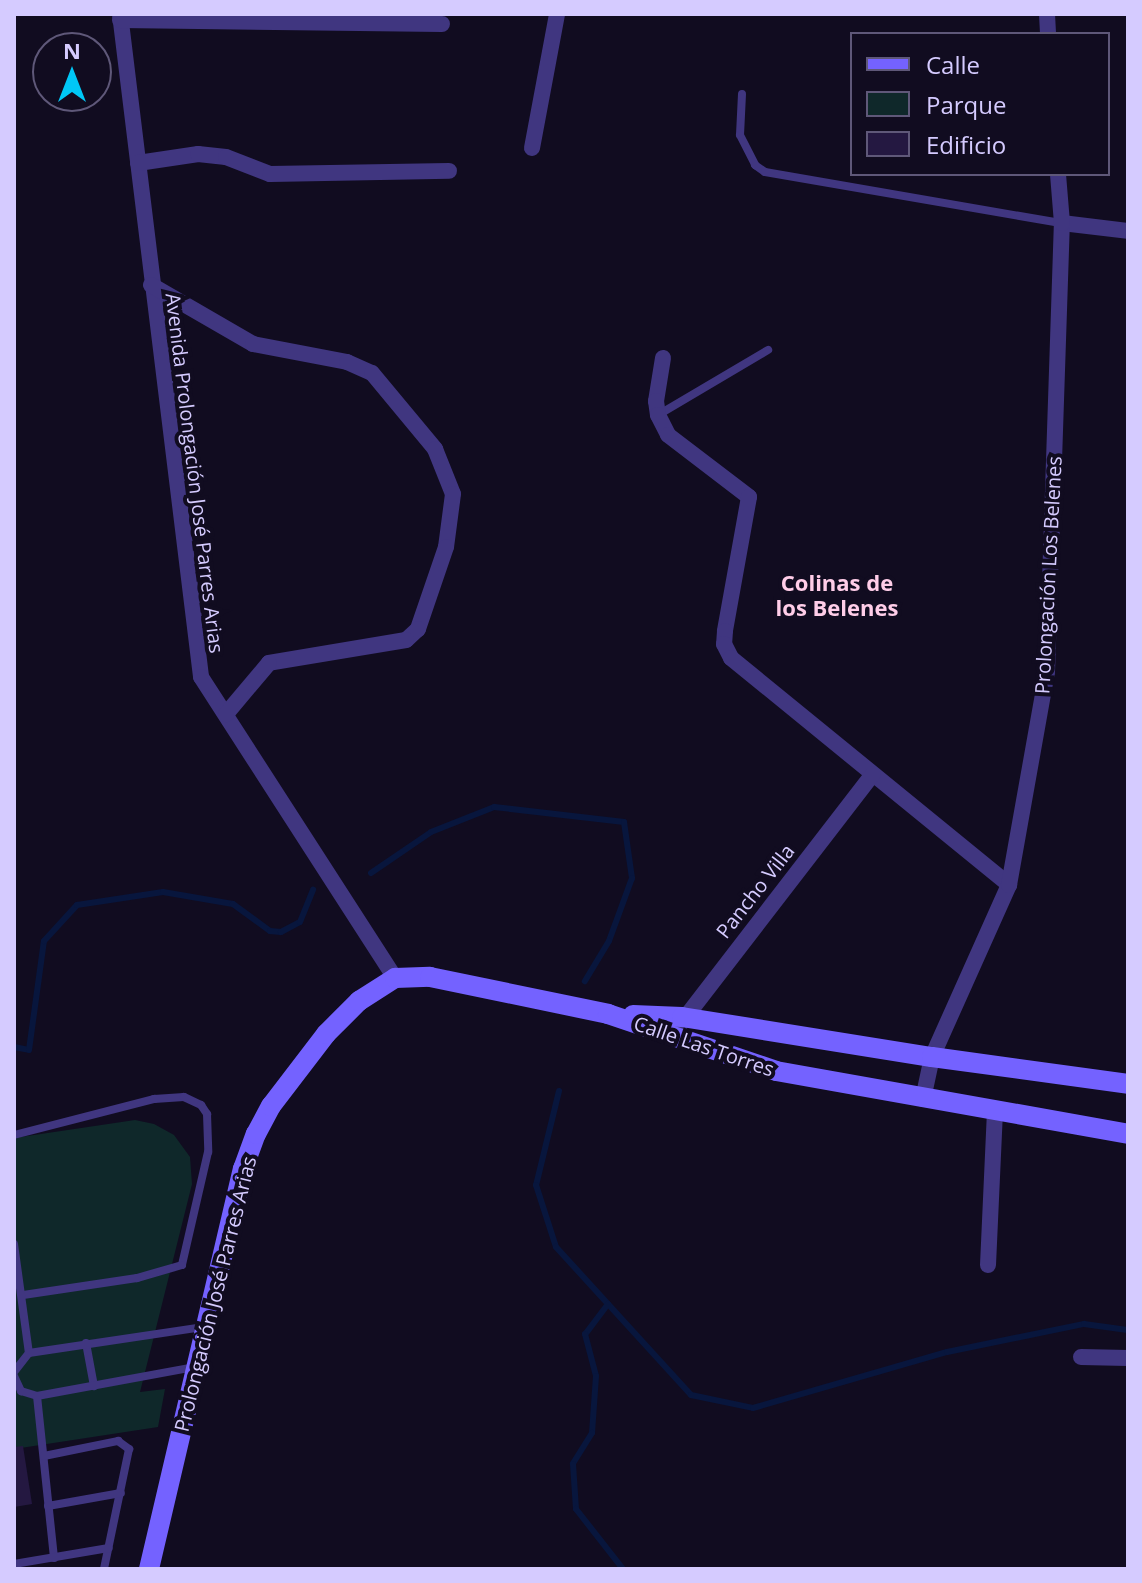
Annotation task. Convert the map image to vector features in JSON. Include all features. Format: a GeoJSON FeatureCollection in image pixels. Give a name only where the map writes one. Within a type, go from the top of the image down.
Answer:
{"type":"FeatureCollection","features":[{"type":"Feature","properties":{"kind":"main road","name":"Calle Las Torres"},"geometry":{"type":"LineString","coordinates":[[395,978],[430,977],[678,1026],[1128,1084]]}},
{"type":"Feature","properties":{"kind":"main road","name":"Prolongación José Parres Arias"},"geometry":{"type":"LineString","coordinates":[[149,1569],[243,1169],[271,1106],[326,1034],[359,1001],[395,978]]}},
{"type":"Feature","properties":{"kind":"main road","name":"Calle Las Torres"},"geometry":{"type":"LineString","coordinates":[[678,1026],[776,1071],[995,1113],[1128,1134]]}},
{"type":"Feature","properties":{"kind":"street"},"geometry":{"type":"LineString","coordinates":[[532,148],[557,14]]}},
{"type":"Feature","properties":{"kind":"street"},"geometry":{"type":"LineString","coordinates":[[120,17],[442,24]]}},
{"type":"Feature","properties":{"kind":"street","name":"Avenida Prolongación José Parres Arias"},"geometry":{"type":"LineString","coordinates":[[120,17],[201,677],[395,978]]}},
{"type":"Feature","properties":{"kind":"street"},"geometry":{"type":"LineString","coordinates":[[138,163],[198,154],[226,157],[270,174],[449,171]]}},
{"type":"Feature","properties":{"kind":"street","name":"Prolongación Los Belenes"},"geometry":{"type":"LineString","coordinates":[[923,1099],[932,1057],[1009,885],[1047,672],[1062,223],[1058,176]]}},
{"type":"Feature","properties":{"kind":"street"},"geometry":{"type":"LineString","coordinates":[[1062,223],[1128,231]]}},
{"type":"Feature","properties":{"kind":"street"},"geometry":{"type":"LineString","coordinates":[[151,285],[253,344],[347,362],[372,373],[435,449],[453,494],[446,547],[418,629],[406,640],[269,663],[226,714]]}},
{"type":"Feature","properties":{"kind":"street"},"geometry":{"type":"LineString","coordinates":[[663,358],[658,415],[668,435],[749,497],[725,631],[724,644],[731,658],[1009,885]]}},
{"type":"Feature","properties":{"kind":"street","name":"Pancho Villa"},"geometry":{"type":"LineString","coordinates":[[678,1026],[873,774]]}},
{"type":"Feature","properties":{"kind":"street"},"geometry":{"type":"LineString","coordinates":[[988,1265],[995,1113]]}},
{"type":"Feature","properties":{"kind":"street"},"geometry":{"type":"LineString","coordinates":[[1081,1357],[1128,1358]]}},
{"type":"Feature","properties":{"kind":"lane"},"geometry":{"type":"LineString","coordinates":[[742,94],[740,135],[755,165],[765,172],[1062,223]]}},
{"type":"Feature","properties":{"kind":"lane"},"geometry":{"type":"LineString","coordinates":[[658,415],[768,350]]}},
{"type":"Feature","properties":{"kind":"lane"},"geometry":{"type":"LineString","coordinates":[[14,1135],[154,1099],[184,1097],[201,1105],[207,1114],[208,1152],[182,1265],[137,1278],[23,1295]]}},
{"type":"Feature","properties":{"kind":"lane"},"geometry":{"type":"LineString","coordinates":[[14,1244],[29,1353],[14,1374],[21,1391],[37,1396],[195,1367]]}},
{"type":"Feature","properties":{"kind":"lane"},"geometry":{"type":"LineString","coordinates":[[29,1353],[205,1326]]}},
{"type":"Feature","properties":{"kind":"lane"},"geometry":{"type":"LineString","coordinates":[[86,1343],[94,1386]]}},
{"type":"Feature","properties":{"kind":"lane"},"geometry":{"type":"LineString","coordinates":[[37,1396],[54,1558]]}},
{"type":"Feature","properties":{"kind":"lane"},"geometry":{"type":"LineString","coordinates":[[44,1456],[118,1441],[125,1443],[129,1449],[104,1569]]}},
{"type":"Feature","properties":{"kind":"lane"},"geometry":{"type":"LineString","coordinates":[[48,1506],[121,1493]]}},
{"type":"Feature","properties":{"kind":"lane"},"geometry":{"type":"LineString","coordinates":[[14,1564],[109,1548]]}},
{"type":"Feature","properties":{"kind":"green space"},"geometry":{"type":"Polygon","coordinates":[[[135,1120],[154,1124],[174,1135],[190,1157],[192,1184],[140,1392],[165,1389],[158,1427],[14,1449],[14,1138],[135,1120]]]}},
{"type":"Feature","properties":{"kind":"building"},"geometry":{"type":"Polygon","coordinates":[[[23,1446],[32,1504],[14,1507],[14,1447],[23,1446]]]}},
{"type":"Feature","properties":{"kind":"waterway"},"geometry":{"type":"LineString","coordinates":[[371,873],[431,832],[494,807],[624,822],[632,878],[609,941],[585,981]]}},
{"type":"Feature","properties":{"kind":"waterway"},"geometry":{"type":"LineString","coordinates":[[14,1047],[29,1050],[44,941],[77,905],[163,892],[233,904],[270,931],[281,932],[300,922],[313,889]]}},
{"type":"Feature","properties":{"kind":"waterway"},"geometry":{"type":"LineString","coordinates":[[559,1091],[536,1185],[556,1247],[691,1395],[753,1408],[947,1352],[1084,1324],[1128,1330]]}},
{"type":"Feature","properties":{"kind":"waterway"},"geometry":{"type":"LineString","coordinates":[[608,1304],[585,1334],[596,1376],[592,1433],[573,1464],[576,1509],[623,1569]]}},
{"type":"Feature","properties":{"kind":"district","name":"Colinas de los Belenes"},"geometry":{"type":"Point","coordinates":[837,594]}}]}
